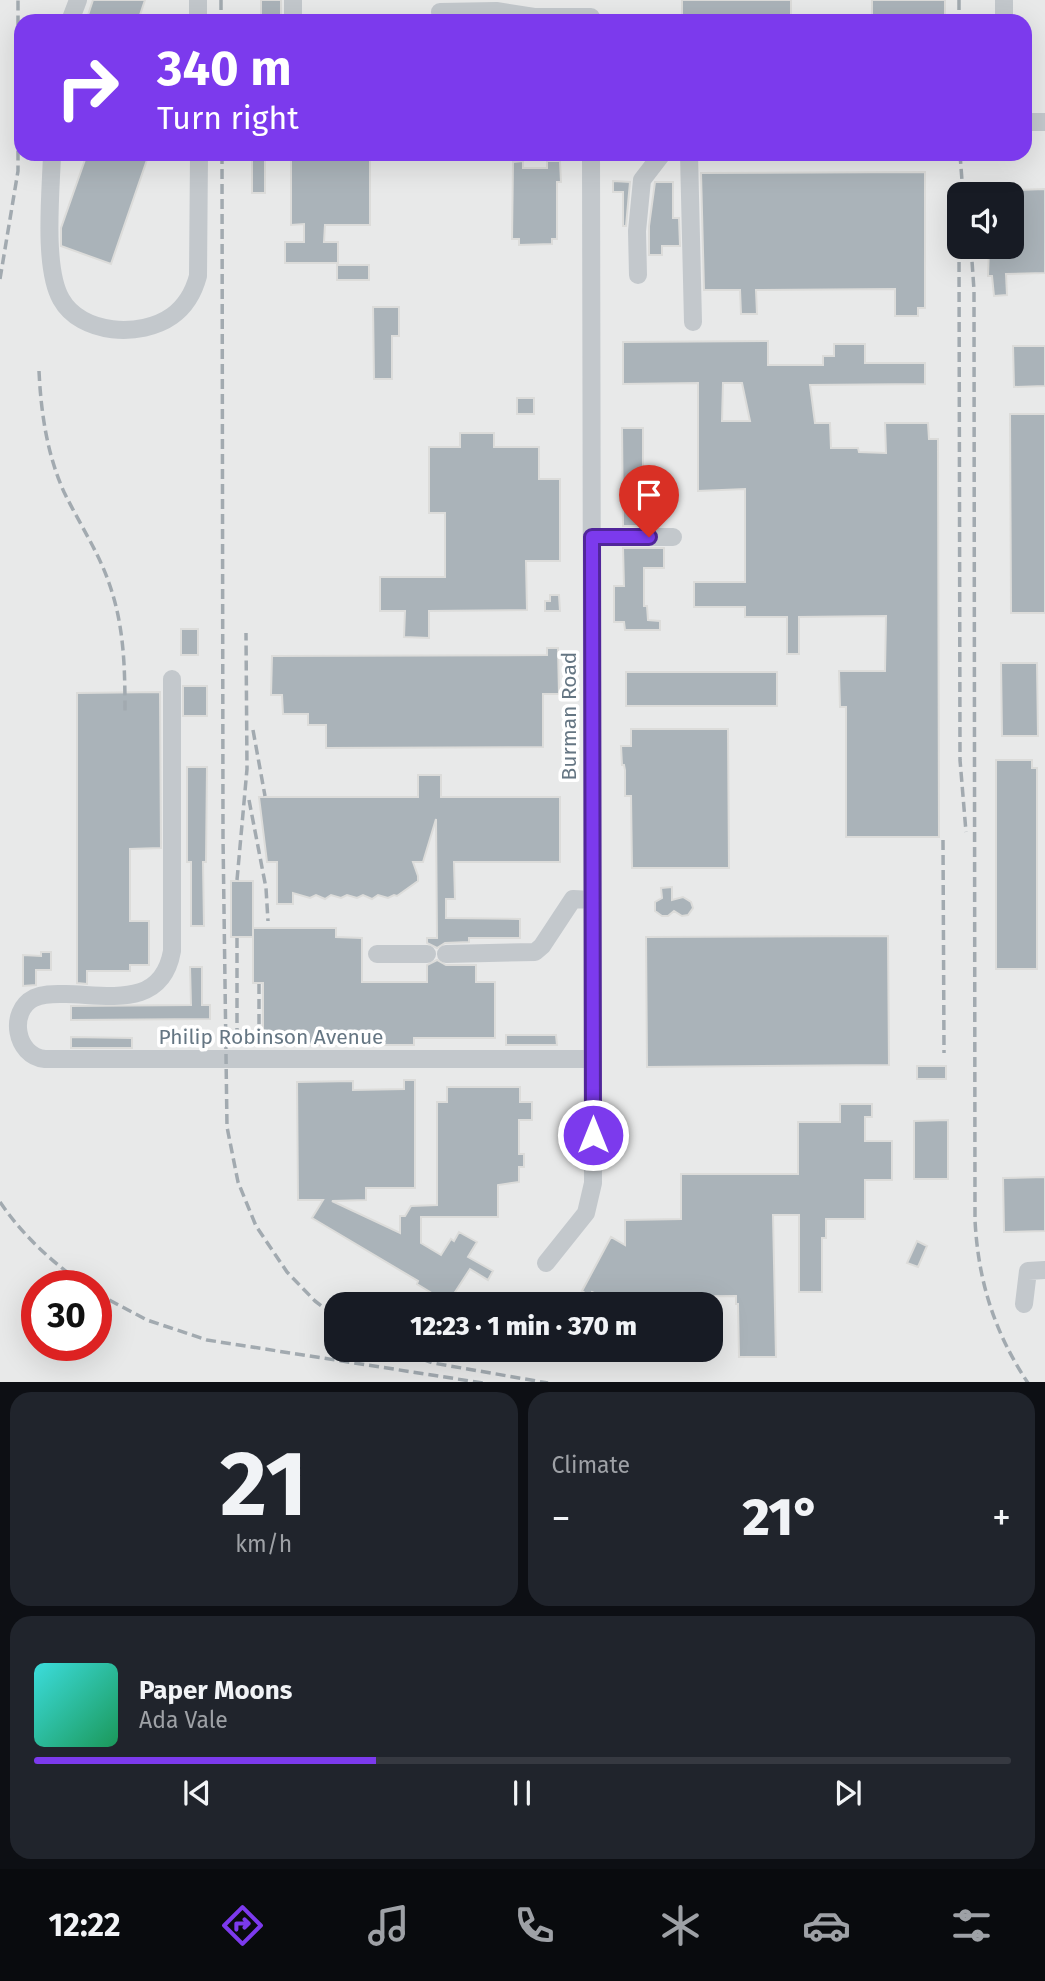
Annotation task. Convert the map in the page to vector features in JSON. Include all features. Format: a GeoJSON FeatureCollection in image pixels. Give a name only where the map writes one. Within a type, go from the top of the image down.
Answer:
{"type":"FeatureCollection","features":[{"type":"Feature","properties":{"kind":"street"},"geometry":{"type":"LineString","coordinates":[[440,11],[496,11],[515,14]]}},
{"type":"Feature","properties":{"kind":"street"},"geometry":{"type":"LineString","coordinates":[[52,161],[51,242],[55,286],[66,306],[74,313],[102,327],[118,330],[137,329],[165,320],[183,306],[195,286],[198,276],[199,161]]}},
{"type":"Feature","properties":{"kind":"street","name":"Burman Road"},"geometry":{"type":"LineString","coordinates":[[546,1263],[581,1222],[592,1193],[591,161]]}},
{"type":"Feature","properties":{"kind":"street"},"geometry":{"type":"LineString","coordinates":[[638,275],[637,231],[642,180],[657,161]]}},
{"type":"Feature","properties":{"kind":"street"},"geometry":{"type":"LineString","coordinates":[[689,161],[694,322]]}},
{"type":"Feature","properties":{"kind":"street"},"geometry":{"type":"LineString","coordinates":[[592,537],[673,537]]}},
{"type":"Feature","properties":{"kind":"street","name":"Philip Robinson Avenue"},"geometry":{"type":"LineString","coordinates":[[172,679],[172,951],[169,966],[159,983],[138,993],[48,994],[29,1002],[21,1013],[19,1023],[22,1046],[31,1055],[38,1059],[593,1059]]}},
{"type":"Feature","properties":{"kind":"street"},"geometry":{"type":"LineString","coordinates":[[446,954],[535,952],[542,946],[573,900],[592,900]]}},
{"type":"Feature","properties":{"kind":"street"},"geometry":{"type":"LineString","coordinates":[[377,954],[427,954]]}},
{"type":"Feature","properties":{"kind":"street"},"geometry":{"type":"LineString","coordinates":[[1024,1304],[1028,1271],[1045,1270]]}},
{"type":"Feature","properties":{"kind":"shaded area"},"geometry":{"type":"Polygon","coordinates":[[[0,0],[1045,0],[1045,1382],[0,1382],[0,0]]]}},
{"type":"Feature","properties":{"kind":"building"},"geometry":{"type":"Polygon","coordinates":[[[93,0],[145,0],[140,14],[88,14],[93,0]]]}},
{"type":"Feature","properties":{"kind":"building"},"geometry":{"type":"Polygon","coordinates":[[[261,0],[281,0],[281,14],[261,14],[261,0]]]}},
{"type":"Feature","properties":{"kind":"building"},"geometry":{"type":"Polygon","coordinates":[[[682,0],[791,0],[791,14],[682,14],[682,0]]]}},
{"type":"Feature","properties":{"kind":"building"},"geometry":{"type":"Polygon","coordinates":[[[872,0],[945,0],[945,14],[872,14],[872,0]]]}},
{"type":"Feature","properties":{"kind":"building"},"geometry":{"type":"Polygon","coordinates":[[[85,161],[147,161],[111,264],[61,246],[61,228],[85,161]]]}},
{"type":"Feature","properties":{"kind":"building"},"geometry":{"type":"Polygon","coordinates":[[[252,161],[265,161],[265,193],[252,193],[252,161]]]}},
{"type":"Feature","properties":{"kind":"building"},"geometry":{"type":"Polygon","coordinates":[[[291,161],[370,161],[370,225],[325,225],[324,242],[338,242],[338,263],[285,263],[285,242],[304,242],[304,224],[291,225],[291,161]]]}},
{"type":"Feature","properties":{"kind":"building"},"geometry":{"type":"Polygon","coordinates":[[[523,161],[523,168],[547,168],[547,161],[560,161],[561,182],[557,182],[557,239],[552,239],[552,244],[519,245],[519,239],[512,239],[513,162],[523,161]]]}},
{"type":"Feature","properties":{"kind":"building"},"geometry":{"type":"Polygon","coordinates":[[[925,172],[925,308],[918,308],[918,316],[895,316],[895,289],[756,290],[757,314],[741,314],[740,290],[704,290],[701,173],[925,172]]]}},
{"type":"Feature","properties":{"kind":"building"},"geometry":{"type":"Polygon","coordinates":[[[613,181],[630,182],[626,226],[623,226],[623,192],[613,192],[613,181]]]}},
{"type":"Feature","properties":{"kind":"building"},"geometry":{"type":"Polygon","coordinates":[[[655,182],[673,182],[673,218],[679,218],[680,246],[662,246],[662,255],[649,255],[649,226],[655,182]]]}},
{"type":"Feature","properties":{"kind":"building"},"geometry":{"type":"Polygon","coordinates":[[[1045,189],[1045,273],[1006,274],[1007,295],[994,296],[992,276],[988,276],[989,259],[1024,259],[1024,190],[1045,189]]]}},
{"type":"Feature","properties":{"kind":"building"},"geometry":{"type":"Polygon","coordinates":[[[337,265],[369,265],[369,280],[337,280],[337,265]]]}},
{"type":"Feature","properties":{"kind":"building"},"geometry":{"type":"Polygon","coordinates":[[[373,307],[399,307],[399,336],[392,336],[392,379],[374,379],[373,307]]]}},
{"type":"Feature","properties":{"kind":"building"},"geometry":{"type":"Polygon","coordinates":[[[768,341],[768,365],[823,365],[823,356],[834,356],[834,344],[865,344],[865,363],[925,363],[925,384],[810,385],[815,423],[830,423],[831,448],[858,448],[859,452],[886,453],[885,423],[928,423],[929,439],[938,439],[939,837],[846,837],[846,707],[840,707],[839,671],[885,671],[886,616],[799,617],[799,654],[787,654],[787,617],[745,617],[745,607],[694,607],[694,582],[745,582],[745,489],[698,491],[698,383],[623,384],[623,342],[768,341]],[[723,383],[722,421],[750,421],[742,383],[723,383]]]}},
{"type":"Feature","properties":{"kind":"building"},"geometry":{"type":"Polygon","coordinates":[[[1013,346],[1045,346],[1045,386],[1014,387],[1013,346]]]}},
{"type":"Feature","properties":{"kind":"building"},"geometry":{"type":"Polygon","coordinates":[[[517,398],[534,398],[534,414],[517,414],[517,398]]]}},
{"type":"Feature","properties":{"kind":"building"},"geometry":{"type":"Polygon","coordinates":[[[1010,414],[1045,414],[1045,613],[1011,613],[1010,414]]]}},
{"type":"Feature","properties":{"kind":"building"},"geometry":{"type":"Polygon","coordinates":[[[622,428],[643,428],[643,526],[623,526],[622,428]]]}},
{"type":"Feature","properties":{"kind":"building"},"geometry":{"type":"Polygon","coordinates":[[[460,433],[494,433],[494,447],[539,447],[539,479],[560,479],[560,561],[526,561],[527,610],[429,611],[429,638],[404,637],[405,611],[380,611],[380,577],[445,577],[445,513],[429,513],[429,447],[460,447],[460,433]]]}},
{"type":"Feature","properties":{"kind":"building"},"geometry":{"type":"Polygon","coordinates":[[[623,548],[664,548],[664,568],[644,568],[644,606],[647,606],[648,620],[660,621],[660,630],[625,630],[624,622],[614,622],[614,586],[624,586],[623,548]]]}},
{"type":"Feature","properties":{"kind":"building"},"geometry":{"type":"Polygon","coordinates":[[[550,595],[559,595],[560,611],[545,611],[545,601],[550,601],[550,595]]]}},
{"type":"Feature","properties":{"kind":"building"},"geometry":{"type":"Polygon","coordinates":[[[181,629],[198,629],[198,655],[181,655],[181,629]]]}},
{"type":"Feature","properties":{"kind":"building"},"geometry":{"type":"Polygon","coordinates":[[[547,648],[558,648],[559,694],[543,694],[543,747],[326,748],[326,725],[308,725],[308,714],[283,714],[282,695],[271,695],[272,656],[547,655],[547,648]]]}},
{"type":"Feature","properties":{"kind":"building"},"geometry":{"type":"Polygon","coordinates":[[[1001,663],[1037,663],[1038,736],[1002,736],[1001,663]]]}},
{"type":"Feature","properties":{"kind":"building"},"geometry":{"type":"Polygon","coordinates":[[[626,672],[777,672],[777,706],[626,706],[626,672]]]}},
{"type":"Feature","properties":{"kind":"building"},"geometry":{"type":"Polygon","coordinates":[[[183,686],[207,686],[207,716],[183,716],[183,686]]]}},
{"type":"Feature","properties":{"kind":"building"},"geometry":{"type":"Polygon","coordinates":[[[160,692],[161,848],[130,849],[130,921],[149,921],[149,965],[130,965],[130,971],[87,971],[87,984],[77,983],[77,693],[160,692]]]}},
{"type":"Feature","properties":{"kind":"building"},"geometry":{"type":"Polygon","coordinates":[[[631,729],[728,729],[729,868],[632,868],[631,796],[625,796],[621,746],[631,746],[631,729]]]}},
{"type":"Feature","properties":{"kind":"building"},"geometry":{"type":"Polygon","coordinates":[[[996,760],[1032,760],[1032,768],[1037,768],[1037,969],[996,969],[996,760]]]}},
{"type":"Feature","properties":{"kind":"building"},"geometry":{"type":"Polygon","coordinates":[[[187,767],[207,767],[206,862],[203,862],[204,926],[191,926],[191,862],[187,862],[187,767]]]}},
{"type":"Feature","properties":{"kind":"building"},"geometry":{"type":"Polygon","coordinates":[[[418,775],[441,775],[441,797],[560,797],[560,862],[454,862],[455,899],[446,899],[446,918],[520,919],[520,938],[469,938],[469,942],[445,943],[437,948],[427,943],[427,938],[437,938],[436,819],[423,862],[413,862],[418,881],[397,896],[388,898],[378,895],[372,899],[363,895],[357,898],[347,895],[341,898],[331,895],[325,899],[316,895],[310,898],[293,893],[293,904],[277,904],[277,862],[267,862],[259,797],[418,797],[418,775]]]}},
{"type":"Feature","properties":{"kind":"building"},"geometry":{"type":"Polygon","coordinates":[[[231,881],[253,881],[253,937],[231,937],[231,881]]]}},
{"type":"Feature","properties":{"kind":"building"},"geometry":{"type":"Polygon","coordinates":[[[672,887],[672,900],[683,897],[691,902],[693,908],[688,915],[682,916],[674,911],[668,916],[662,916],[655,911],[655,902],[662,898],[661,888],[672,887]]]}},
{"type":"Feature","properties":{"kind":"building"},"geometry":{"type":"Polygon","coordinates":[[[253,928],[336,928],[336,937],[362,938],[362,982],[427,982],[427,965],[437,960],[446,965],[476,965],[476,982],[495,982],[495,1038],[414,1038],[414,1045],[272,1045],[272,1038],[263,1038],[263,983],[253,983],[253,928]]]}},
{"type":"Feature","properties":{"kind":"building"},"geometry":{"type":"Polygon","coordinates":[[[888,936],[889,1065],[647,1067],[646,937],[888,936]]]}},
{"type":"Feature","properties":{"kind":"building"},"geometry":{"type":"Polygon","coordinates":[[[41,952],[51,952],[51,970],[36,970],[36,985],[23,986],[23,955],[41,956],[41,952]]]}},
{"type":"Feature","properties":{"kind":"building"},"geometry":{"type":"Polygon","coordinates":[[[190,967],[202,967],[202,1005],[210,1005],[210,1019],[71,1020],[71,1006],[191,1005],[190,967]]]}},
{"type":"Feature","properties":{"kind":"building"},"geometry":{"type":"Polygon","coordinates":[[[506,1035],[556,1035],[557,1045],[506,1045],[506,1035]]]}},
{"type":"Feature","properties":{"kind":"building"},"geometry":{"type":"Polygon","coordinates":[[[71,1037],[132,1038],[132,1048],[71,1048],[71,1037]]]}},
{"type":"Feature","properties":{"kind":"building"},"geometry":{"type":"Polygon","coordinates":[[[917,1066],[946,1066],[946,1079],[917,1079],[917,1066]]]}},
{"type":"Feature","properties":{"kind":"building"},"geometry":{"type":"Polygon","coordinates":[[[404,1080],[415,1080],[415,1188],[366,1188],[366,1200],[332,1201],[400,1233],[400,1216],[405,1216],[411,1206],[437,1205],[437,1102],[447,1102],[447,1087],[520,1087],[520,1102],[532,1102],[532,1120],[519,1120],[519,1154],[524,1154],[524,1167],[519,1167],[519,1182],[498,1185],[498,1217],[421,1217],[421,1243],[441,1255],[459,1232],[477,1242],[468,1257],[493,1271],[488,1280],[470,1269],[455,1292],[430,1292],[417,1284],[418,1281],[312,1218],[323,1200],[298,1200],[297,1082],[353,1081],[353,1090],[404,1089],[404,1080]]]}},
{"type":"Feature","properties":{"kind":"building"},"geometry":{"type":"Polygon","coordinates":[[[840,1104],[872,1104],[872,1117],[865,1117],[865,1141],[892,1141],[892,1180],[865,1180],[865,1219],[826,1219],[826,1238],[822,1238],[822,1292],[799,1292],[799,1215],[773,1215],[776,1357],[739,1357],[736,1296],[723,1296],[723,1292],[582,1291],[611,1237],[625,1245],[625,1220],[681,1219],[681,1174],[798,1174],[798,1122],[840,1122],[840,1104]]]}},
{"type":"Feature","properties":{"kind":"building"},"geometry":{"type":"Polygon","coordinates":[[[948,1120],[948,1179],[914,1179],[914,1121],[948,1120]]]}},
{"type":"Feature","properties":{"kind":"building"},"geometry":{"type":"Polygon","coordinates":[[[1045,1177],[1045,1231],[1004,1232],[1003,1178],[1045,1177]]]}},
{"type":"Feature","properties":{"kind":"building"},"geometry":{"type":"Polygon","coordinates":[[[917,1241],[927,1246],[918,1267],[907,1263],[917,1241]]]}},
{"type":"Feature","properties":{"kind":"railway"},"geometry":{"type":"LineString","coordinates":[[18,0],[18,14]]}},
{"type":"Feature","properties":{"kind":"railway"},"geometry":{"type":"LineString","coordinates":[[221,0],[221,14]]}},
{"type":"Feature","properties":{"kind":"railway"},"geometry":{"type":"LineString","coordinates":[[959,0],[959,14]]}},
{"type":"Feature","properties":{"kind":"railway"},"geometry":{"type":"LineString","coordinates":[[0,279],[18,161]]}},
{"type":"Feature","properties":{"kind":"railway"},"geometry":{"type":"LineString","coordinates":[[222,161],[223,837],[227,1127],[238,1182],[256,1226],[287,1272],[324,1308]]}},
{"type":"Feature","properties":{"kind":"railway"},"geometry":{"type":"LineString","coordinates":[[961,161],[962,182]]}},
{"type":"Feature","properties":{"kind":"railway"},"geometry":{"type":"LineString","coordinates":[[959,259],[960,760],[966,832]]}},
{"type":"Feature","properties":{"kind":"railway"},"geometry":{"type":"LineString","coordinates":[[972,259],[975,1220],[980,1264],[990,1305],[1006,1344],[1027,1382]]}},
{"type":"Feature","properties":{"kind":"railway"},"geometry":{"type":"LineString","coordinates":[[39,371],[43,418],[53,463],[64,492],[99,560],[114,599],[123,646],[125,711]]}},
{"type":"Feature","properties":{"kind":"railway"},"geometry":{"type":"LineString","coordinates":[[237,880],[247,769],[246,633]]}},
{"type":"Feature","properties":{"kind":"railway"},"geometry":{"type":"LineString","coordinates":[[253,730],[265,796]]}},
{"type":"Feature","properties":{"kind":"railway"},"geometry":{"type":"LineString","coordinates":[[249,800],[266,888],[268,921]]}},
{"type":"Feature","properties":{"kind":"railway"},"geometry":{"type":"LineString","coordinates":[[943,840],[944,1053]]}},
{"type":"Feature","properties":{"kind":"railway"},"geometry":{"type":"LineString","coordinates":[[237,938],[237,1043]]}},
{"type":"Feature","properties":{"kind":"railway"},"geometry":{"type":"LineString","coordinates":[[259,984],[259,1043]]}},
{"type":"Feature","properties":{"kind":"railway"},"geometry":{"type":"LineString","coordinates":[[0,1202],[18,1226],[65,1270]]}},
{"type":"Feature","properties":{"kind":"railway"},"geometry":{"type":"LineString","coordinates":[[112,1301],[147,1320],[207,1340],[477,1382]]}},
{"type":"Feature","properties":{"kind":"railway"},"geometry":{"type":"LineString","coordinates":[[430,1362],[542,1382]]}},
{"type":"Feature","properties":{"kind":"route"},"geometry":{"type":"LineString","coordinates":[[593,1135],[592,537],[649,537]]}}]}
